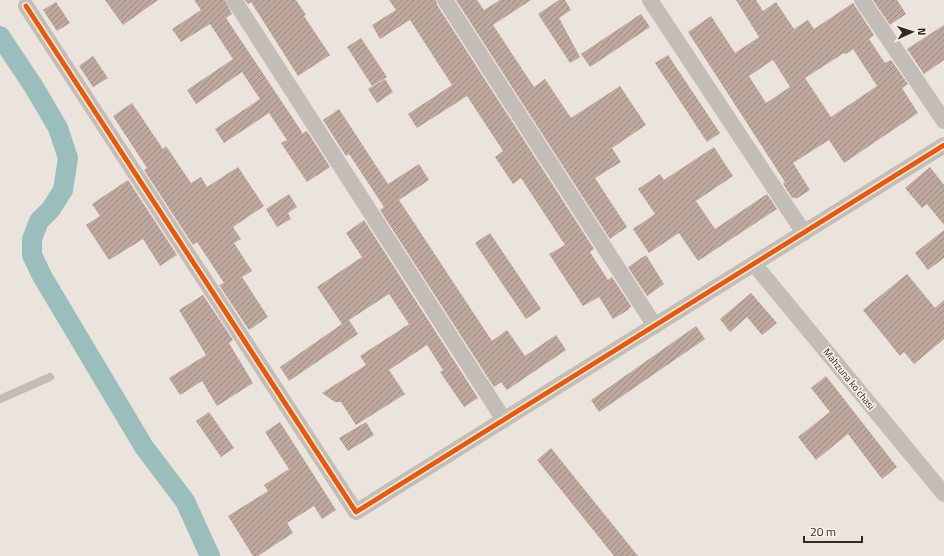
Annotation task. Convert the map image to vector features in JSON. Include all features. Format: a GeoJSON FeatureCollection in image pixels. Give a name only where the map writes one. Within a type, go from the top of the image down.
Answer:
{"type":"FeatureCollection","features":[{"type":"Feature","properties":{"kind":"street"},"geometry":{"type":"LineString","coordinates":[[234,0],[504,420]]}},
{"type":"Feature","properties":{"kind":"street"},"geometry":{"type":"LineString","coordinates":[[445,0],[655,326]]}},
{"type":"Feature","properties":{"kind":"street"},"geometry":{"type":"LineString","coordinates":[[650,0],[804,233]]}},
{"type":"Feature","properties":{"kind":"street"},"geometry":{"type":"LineString","coordinates":[[862,0],[944,121]]}},
{"type":"Feature","properties":{"kind":"street"},"geometry":{"type":"LineString","coordinates":[[26,6],[356,512],[804,233],[942,151]]}},
{"type":"Feature","properties":{"kind":"street","name":"Mahzuna koʻchasi"},"geometry":{"type":"LineString","coordinates":[[754,264],[944,494]]}},
{"type":"Feature","properties":{"kind":"lane"},"geometry":{"type":"LineString","coordinates":[[0,399],[50,377]]}},
{"type":"Feature","properties":{"kind":"building"},"geometry":{"type":"Polygon","coordinates":[[[105,0],[158,0],[123,25],[105,0]]]}},
{"type":"Feature","properties":{"kind":"building"},"geometry":{"type":"Polygon","coordinates":[[[194,0],[225,0],[232,14],[226,18],[302,134],[307,131],[330,167],[307,182],[281,143],[287,140],[269,113],[224,143],[215,129],[260,99],[242,72],[196,104],[187,90],[233,59],[210,24],[181,42],[172,29],[201,10],[194,0]]]}},
{"type":"Feature","properties":{"kind":"building"},"geometry":{"type":"Polygon","coordinates":[[[245,0],[296,0],[306,15],[304,16],[330,55],[298,76],[251,2],[248,4],[245,0]]]}},
{"type":"Feature","properties":{"kind":"building"},"geometry":{"type":"Polygon","coordinates":[[[389,0],[436,0],[437,5],[594,249],[590,252],[608,280],[612,277],[631,306],[628,310],[613,319],[599,297],[583,306],[549,254],[565,245],[521,178],[513,184],[495,157],[503,151],[467,96],[417,128],[408,114],[452,85],[410,20],[380,39],[372,25],[396,10],[389,0]]]}},
{"type":"Feature","properties":{"kind":"building"},"geometry":{"type":"Polygon","coordinates":[[[456,0],[477,0],[484,10],[500,0],[531,0],[493,25],[534,87],[545,79],[571,118],[620,86],[646,125],[612,148],[621,162],[595,178],[627,227],[610,239],[456,0]]]}},
{"type":"Feature","properties":{"kind":"building"},"geometry":{"type":"Polygon","coordinates":[[[559,0],[565,0],[571,10],[559,18],[580,57],[570,63],[538,14],[559,0]]]}},
{"type":"Feature","properties":{"kind":"building"},"geometry":{"type":"Polygon","coordinates":[[[736,0],[756,0],[763,11],[776,2],[794,29],[808,20],[814,29],[853,3],[874,35],[869,39],[885,63],[891,60],[908,84],[902,88],[918,113],[844,163],[829,140],[793,163],[810,190],[796,199],[794,197],[792,198],[783,184],[785,182],[688,32],[711,16],[735,53],[759,37],[736,0]],[[853,49],[846,54],[844,53],[805,78],[831,117],[877,86],[853,49]],[[773,60],[749,76],[766,103],[790,87],[773,60]]]}},
{"type":"Feature","properties":{"kind":"building"},"geometry":{"type":"Polygon","coordinates":[[[873,0],[897,0],[906,14],[890,25],[873,0]]]}},
{"type":"Feature","properties":{"kind":"building"},"geometry":{"type":"Polygon","coordinates":[[[56,2],[70,23],[57,31],[43,10],[56,2]]]}},
{"type":"Feature","properties":{"kind":"building"},"geometry":{"type":"Polygon","coordinates":[[[641,14],[650,27],[590,67],[581,54],[641,14]]]}},
{"type":"Feature","properties":{"kind":"building"},"geometry":{"type":"Polygon","coordinates":[[[944,25],[944,60],[924,74],[907,49],[944,25]]]}},
{"type":"Feature","properties":{"kind":"building"},"geometry":{"type":"Polygon","coordinates":[[[361,38],[387,77],[372,86],[347,47],[361,38]]]}},
{"type":"Feature","properties":{"kind":"building"},"geometry":{"type":"Polygon","coordinates":[[[668,55],[720,133],[707,142],[655,63],[668,55]]]}},
{"type":"Feature","properties":{"kind":"building"},"geometry":{"type":"Polygon","coordinates":[[[93,56],[108,78],[93,87],[79,66],[93,56]]]}},
{"type":"Feature","properties":{"kind":"building"},"geometry":{"type":"Polygon","coordinates":[[[385,79],[393,92],[377,103],[368,89],[385,79]]]}},
{"type":"Feature","properties":{"kind":"building"},"geometry":{"type":"Polygon","coordinates":[[[132,103],[163,149],[166,146],[191,183],[201,177],[207,187],[238,167],[264,206],[233,227],[241,239],[234,243],[252,271],[242,277],[268,317],[249,330],[219,285],[224,283],[197,242],[193,245],[144,170],[147,168],[113,116],[132,103]]]}},
{"type":"Feature","properties":{"kind":"building"},"geometry":{"type":"Polygon","coordinates":[[[339,109],[388,184],[419,164],[429,180],[399,200],[492,341],[507,330],[525,356],[556,335],[566,350],[507,390],[501,382],[494,387],[380,210],[384,207],[349,154],[346,156],[323,120],[339,109]]]}},
{"type":"Feature","properties":{"kind":"building"},"geometry":{"type":"Polygon","coordinates":[[[714,147],[733,176],[696,201],[715,229],[767,194],[777,209],[698,261],[679,233],[649,253],[633,229],[655,214],[638,189],[660,174],[664,180],[714,147]]]}},
{"type":"Feature","properties":{"kind":"building"},"geometry":{"type":"Polygon","coordinates":[[[930,167],[944,185],[944,225],[927,204],[922,208],[905,188],[930,167]]]}},
{"type":"Feature","properties":{"kind":"building"},"geometry":{"type":"Polygon","coordinates":[[[128,180],[177,255],[160,266],[143,239],[109,260],[86,225],[100,216],[92,204],[128,180]]]}},
{"type":"Feature","properties":{"kind":"building"},"geometry":{"type":"Polygon","coordinates":[[[289,194],[297,207],[288,213],[291,219],[277,227],[266,209],[289,194]]]}},
{"type":"Feature","properties":{"kind":"building"},"geometry":{"type":"Polygon","coordinates":[[[364,220],[478,398],[464,407],[440,372],[443,370],[427,345],[389,370],[405,394],[356,425],[341,402],[335,402],[322,393],[366,365],[360,356],[409,324],[389,294],[349,320],[358,334],[289,381],[280,367],[342,324],[317,287],[362,257],[346,233],[364,220]]]}},
{"type":"Feature","properties":{"kind":"building"},"geometry":{"type":"Polygon","coordinates":[[[944,230],[944,258],[928,270],[915,253],[944,230]]]}},
{"type":"Feature","properties":{"kind":"building"},"geometry":{"type":"Polygon","coordinates":[[[490,233],[541,309],[526,319],[475,243],[490,233]]]}},
{"type":"Feature","properties":{"kind":"building"},"geometry":{"type":"Polygon","coordinates":[[[646,255],[664,284],[647,296],[628,267],[646,255]]]}},
{"type":"Feature","properties":{"kind":"building"},"geometry":{"type":"Polygon","coordinates":[[[907,274],[935,308],[944,300],[944,339],[914,364],[904,352],[900,356],[863,310],[907,274]]]}},
{"type":"Feature","properties":{"kind":"building"},"geometry":{"type":"Polygon","coordinates":[[[751,293],[777,323],[762,335],[747,317],[730,332],[720,319],[751,293]]]}},
{"type":"Feature","properties":{"kind":"building"},"geometry":{"type":"Polygon","coordinates":[[[203,295],[233,340],[229,343],[253,383],[217,406],[202,381],[180,395],[169,378],[206,355],[179,310],[203,295]]]}},
{"type":"Feature","properties":{"kind":"building"},"geometry":{"type":"Polygon","coordinates":[[[696,326],[705,339],[599,412],[591,400],[696,326]]]}},
{"type":"Feature","properties":{"kind":"building"},"geometry":{"type":"Polygon","coordinates":[[[826,376],[897,467],[882,479],[848,434],[816,460],[798,437],[830,412],[811,388],[826,376]]]}},
{"type":"Feature","properties":{"kind":"building"},"geometry":{"type":"Polygon","coordinates":[[[209,412],[234,448],[221,457],[196,421],[209,412]]]}},
{"type":"Feature","properties":{"kind":"building"},"geometry":{"type":"Polygon","coordinates":[[[280,422],[336,510],[322,519],[314,506],[287,523],[293,533],[258,556],[253,556],[228,516],[268,491],[264,485],[289,469],[265,432],[280,422]]]}},
{"type":"Feature","properties":{"kind":"building"},"geometry":{"type":"Polygon","coordinates":[[[366,422],[374,435],[348,451],[339,438],[366,422]]]}},
{"type":"Feature","properties":{"kind":"building"},"geometry":{"type":"Polygon","coordinates":[[[551,448],[638,556],[614,556],[537,460],[551,448]]]}},
{"type":"Feature","properties":{"kind":"waterway"},"geometry":{"type":"LineString","coordinates":[[0,36],[34,87],[58,128],[68,158],[63,190],[51,209],[39,221],[32,239],[32,255],[42,276],[144,447],[185,501],[210,556]]}},
{"type":"Feature","properties":{"kind":"cycle path"},"geometry":{"type":"LineString","coordinates":[[26,6],[356,512],[944,145]]}}]}
